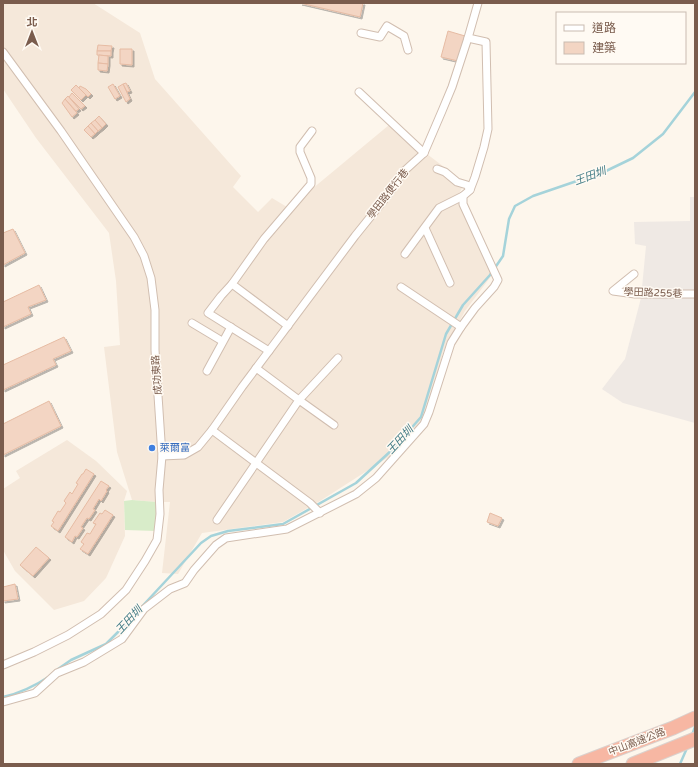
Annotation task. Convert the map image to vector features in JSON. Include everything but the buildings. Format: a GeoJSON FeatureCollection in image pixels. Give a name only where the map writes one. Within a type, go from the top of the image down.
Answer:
{"type":"FeatureCollection","features":[{"type":"Feature","properties":{"kind":"highway","name":"中山高速公路"},"geometry":{"type":"LineString","coordinates":[[579,764],[695,718]]}},
{"type":"Feature","properties":{"kind":"highway","name":"中山高速公路"},"geometry":{"type":"LineString","coordinates":[[633,764],[681,746],[695,739]]}},
{"type":"Feature","properties":{"kind":"street","name":"學田路便行巷"},"geometry":{"type":"LineString","coordinates":[[162,456],[184,455],[198,447],[355,236],[388,195],[402,172],[424,153],[442,111],[468,38],[478,3]]}},
{"type":"Feature","properties":{"kind":"street"},"geometry":{"type":"LineString","coordinates":[[362,33],[380,37],[387,26],[404,36],[408,50]]}},
{"type":"Feature","properties":{"kind":"street"},"geometry":{"type":"LineString","coordinates":[[405,254],[439,208],[463,196],[470,190],[484,147],[488,129],[486,42],[468,38]]}},
{"type":"Feature","properties":{"kind":"street","name":"成功東路"},"geometry":{"type":"LineString","coordinates":[[3,52],[61,131],[139,245],[144,256],[151,278],[155,310],[155,350],[162,456],[159,490],[160,514],[157,540],[126,590],[101,614],[68,635],[3,665]]}},
{"type":"Feature","properties":{"kind":"street"},"geometry":{"type":"LineString","coordinates":[[359,92],[424,153]]}},
{"type":"Feature","properties":{"kind":"street"},"geometry":{"type":"LineString","coordinates":[[269,351],[208,313],[232,284],[264,239],[311,184],[311,178],[300,152],[300,147],[312,131]]}},
{"type":"Feature","properties":{"kind":"street"},"geometry":{"type":"LineString","coordinates":[[437,169],[445,172],[457,182],[467,185],[470,190]]}},
{"type":"Feature","properties":{"kind":"street"},"geometry":{"type":"LineString","coordinates":[[3,702],[35,693],[57,674],[84,662],[122,639],[144,609],[170,589],[185,583],[194,570],[216,545],[226,538],[287,529],[356,494],[376,478],[424,424],[451,343],[460,327],[494,287],[498,280],[463,204],[463,196]]}},
{"type":"Feature","properties":{"kind":"street"},"geometry":{"type":"LineString","coordinates":[[424,228],[450,283]]}},
{"type":"Feature","properties":{"kind":"street","name":"學田路255巷"},"geometry":{"type":"LineString","coordinates":[[634,274],[613,291],[635,294],[695,294]]}},
{"type":"Feature","properties":{"kind":"street"},"geometry":{"type":"LineString","coordinates":[[232,284],[288,326]]}},
{"type":"Feature","properties":{"kind":"street"},"geometry":{"type":"LineString","coordinates":[[401,287],[460,327]]}},
{"type":"Feature","properties":{"kind":"street"},"geometry":{"type":"LineString","coordinates":[[192,322],[222,340]]}},
{"type":"Feature","properties":{"kind":"street"},"geometry":{"type":"LineString","coordinates":[[207,371],[230,327]]}},
{"type":"Feature","properties":{"kind":"street"},"geometry":{"type":"LineString","coordinates":[[217,520],[299,400],[338,358]]}},
{"type":"Feature","properties":{"kind":"street"},"geometry":{"type":"LineString","coordinates":[[256,368],[334,425]]}},
{"type":"Feature","properties":{"kind":"street"},"geometry":{"type":"LineString","coordinates":[[212,430],[320,512]]}},
{"type":"Feature","properties":{"kind":"shaded area"},"geometry":{"type":"Polygon","coordinates":[[[3,3],[93,3],[140,33],[155,79],[241,176],[233,187],[258,212],[272,198],[287,207],[312,189],[389,125],[465,183],[457,197],[495,271],[465,311],[443,352],[430,406],[409,444],[320,501],[283,522],[202,533],[178,574],[162,573],[170,502],[132,500],[117,452],[104,347],[120,345],[116,281],[109,233],[36,138],[3,89],[3,3]]]}},
{"type":"Feature","properties":{"kind":"shaded area"},"geometry":{"type":"Polygon","coordinates":[[[690,197],[695,197],[695,423],[623,403],[602,389],[625,359],[641,298],[646,246],[635,244],[634,222],[690,221],[690,197]]]}},
{"type":"Feature","properties":{"kind":"shaded area"},"geometry":{"type":"Polygon","coordinates":[[[67,440],[96,461],[127,491],[124,501],[125,536],[106,578],[84,601],[54,610],[15,571],[3,550],[3,489],[20,478],[16,471],[67,440]]]}},
{"type":"Feature","properties":{"kind":"green space"},"geometry":{"type":"Polygon","coordinates":[[[132,500],[157,502],[156,531],[125,530],[124,501],[132,500]]]}},
{"type":"Feature","properties":{"kind":"waterway","name":"王田圳"},"geometry":{"type":"LineString","coordinates":[[58,669],[71,660],[106,644],[201,543],[211,536],[228,531],[283,524],[356,483],[393,449],[421,417],[446,334],[463,305],[490,275],[503,256],[509,219],[515,206],[533,196],[606,171],[633,158],[663,134],[695,92]]}},
{"type":"Feature","properties":{"kind":"waterway","name":"王田圳"},"geometry":{"type":"LineString","coordinates":[[3,697],[28,689],[50,676]]}},
{"type":"Feature","properties":{"kind":"waterway"},"geometry":{"type":"LineString","coordinates":[[692,735],[695,727]]}},
{"type":"Feature","properties":{"kind":"waterway"},"geometry":{"type":"LineString","coordinates":[[680,764],[687,748]]}},
{"type":"Feature","properties":{"kind":"place","name":"萊爾富"},"geometry":{"type":"Point","coordinates":[152,448]}}]}
